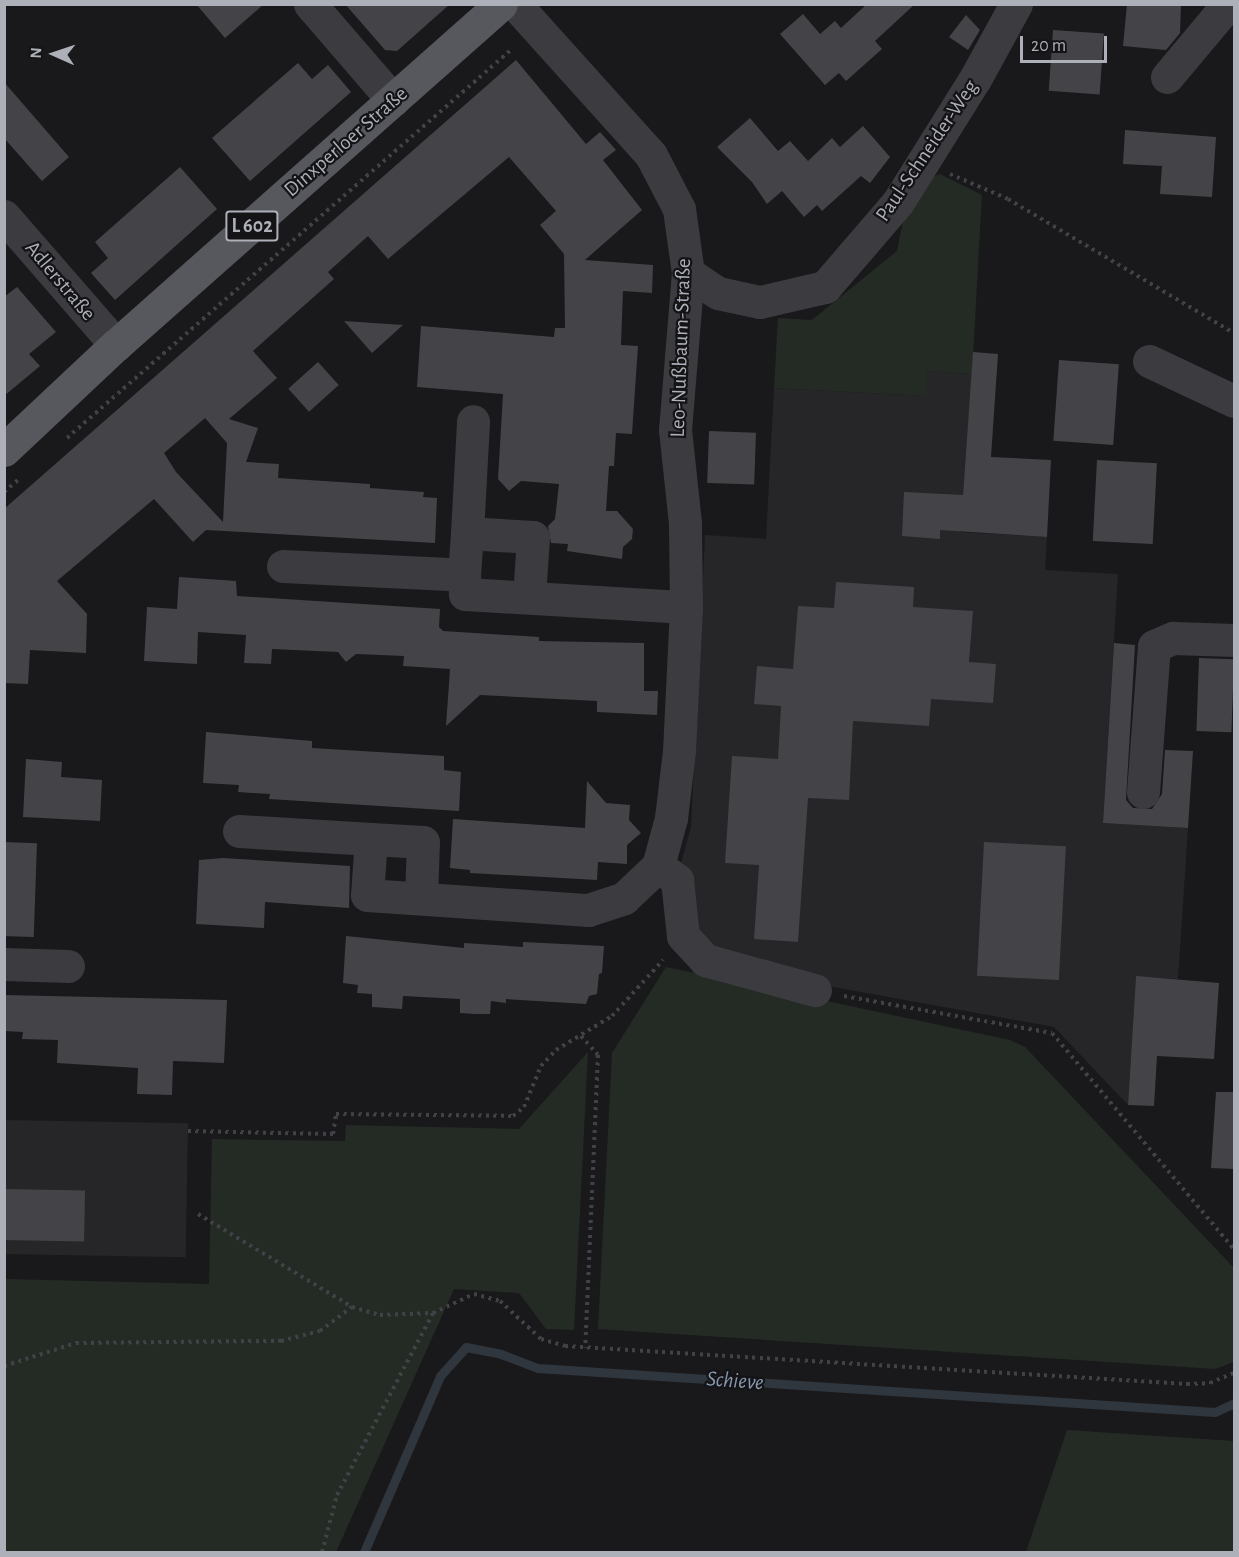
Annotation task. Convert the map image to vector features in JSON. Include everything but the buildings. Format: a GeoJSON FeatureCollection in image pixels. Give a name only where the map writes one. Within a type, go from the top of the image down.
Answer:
{"type":"FeatureCollection","features":[{"type":"Feature","properties":{"kind":"main road","name":"Dinxperloer Straße"},"geometry":{"type":"LineString","coordinates":[[4,450],[116,345],[501,4]]}},
{"type":"Feature","properties":{"kind":"street"},"geometry":{"type":"LineString","coordinates":[[310,4],[393,100]]}},
{"type":"Feature","properties":{"kind":"street","name":"Leo-Nußbaum-Straße"},"geometry":{"type":"LineString","coordinates":[[515,4],[651,155],[679,209],[688,273],[675,430],[685,523],[686,607],[679,751],[671,818],[658,866]]}},
{"type":"Feature","properties":{"kind":"street","name":"Paul-Schneider-Weg"},"geometry":{"type":"LineString","coordinates":[[688,273],[718,293],[760,302],[825,287],[898,202],[924,162],[1016,4]]}},
{"type":"Feature","properties":{"kind":"street"},"geometry":{"type":"LineString","coordinates":[[1167,77],[1228,4]]}},
{"type":"Feature","properties":{"kind":"street","name":"Adlerstraße"},"geometry":{"type":"LineString","coordinates":[[4,216],[116,345]]}},
{"type":"Feature","properties":{"kind":"street"},"geometry":{"type":"LineString","coordinates":[[1149,361],[1234,401]]}},
{"type":"Feature","properties":{"kind":"street"},"geometry":{"type":"LineString","coordinates":[[473,421],[464,575],[465,594],[686,607]]}},
{"type":"Feature","properties":{"kind":"street"},"geometry":{"type":"LineString","coordinates":[[467,533],[533,537],[529,597]]}},
{"type":"Feature","properties":{"kind":"street"},"geometry":{"type":"LineString","coordinates":[[283,566],[464,575]]}},
{"type":"Feature","properties":{"kind":"street"},"geometry":{"type":"LineString","coordinates":[[1143,792],[1154,646],[1173,638],[1234,640]]}},
{"type":"Feature","properties":{"kind":"street"},"geometry":{"type":"LineString","coordinates":[[238,831],[423,842],[421,898]]}},
{"type":"Feature","properties":{"kind":"street"},"geometry":{"type":"LineString","coordinates":[[371,839],[367,895],[588,910],[624,898],[658,866],[677,880],[683,936],[705,960],[815,990]]}},
{"type":"Feature","properties":{"kind":"street"},"geometry":{"type":"LineString","coordinates":[[4,964],[68,966]]}},
{"type":"Feature","properties":{"kind":"path"},"geometry":{"type":"LineString","coordinates":[[59,445],[537,28]]}},
{"type":"Feature","properties":{"kind":"path"},"geometry":{"type":"LineString","coordinates":[[924,162],[1008,199],[1234,333]]}},
{"type":"Feature","properties":{"kind":"path"},"geometry":{"type":"LineString","coordinates":[[4,492],[22,476]]}},
{"type":"Feature","properties":{"kind":"path"},"geometry":{"type":"LineString","coordinates":[[188,1131],[333,1134],[336,1114],[513,1116],[524,1107],[541,1066],[556,1050],[612,1016],[683,936]]}},
{"type":"Feature","properties":{"kind":"path"},"geometry":{"type":"LineString","coordinates":[[815,990],[1052,1033],[1234,1249]]}},
{"type":"Feature","properties":{"kind":"path"},"geometry":{"type":"LineString","coordinates":[[581,1035],[598,1055],[585,1348]]}},
{"type":"Feature","properties":{"kind":"path"},"geometry":{"type":"LineString","coordinates":[[198,1214],[352,1307],[380,1315],[433,1313],[474,1294],[500,1301],[541,1339],[585,1348],[1187,1384],[1210,1383],[1234,1373]]}},
{"type":"Feature","properties":{"kind":"path"},"geometry":{"type":"LineString","coordinates":[[4,1366],[76,1343],[281,1341],[320,1331],[352,1307]]}},
{"type":"Feature","properties":{"kind":"path"},"geometry":{"type":"LineString","coordinates":[[322,1552],[337,1495],[433,1313]]}},
{"type":"Feature","properties":{"kind":"shaded area"},"geometry":{"type":"Polygon","coordinates":[[[940,174],[982,195],[972,374],[927,371],[926,396],[774,388],[778,318],[812,320],[897,251],[909,191],[918,182],[940,174]]]}},
{"type":"Feature","properties":{"kind":"shaded area"},"geometry":{"type":"Polygon","coordinates":[[[927,371],[972,374],[960,532],[1047,537],[1045,570],[1118,574],[1103,823],[1188,828],[1178,979],[1136,977],[1128,1105],[1054,1027],[811,983],[706,955],[687,935],[681,863],[691,827],[705,535],[766,539],[774,388],[925,396],[927,371]]]}},
{"type":"Feature","properties":{"kind":"shaded area"},"geometry":{"type":"Polygon","coordinates":[[[666,967],[1010,1040],[1025,1047],[1234,1268],[1234,1362],[1215,1369],[598,1329],[612,1053],[666,967]]]}},
{"type":"Feature","properties":{"kind":"shaded area"},"geometry":{"type":"Polygon","coordinates":[[[588,1052],[574,1330],[546,1329],[519,1293],[454,1289],[336,1552],[5,1552],[5,1279],[209,1284],[212,1139],[345,1141],[346,1125],[519,1129],[588,1052]]]}},
{"type":"Feature","properties":{"kind":"shaded area"},"geometry":{"type":"Polygon","coordinates":[[[5,1120],[188,1123],[186,1257],[4,1254],[5,1120]]]}},
{"type":"Feature","properties":{"kind":"shaded area"},"geometry":{"type":"Polygon","coordinates":[[[1067,1430],[1234,1441],[1234,1552],[1026,1552],[1067,1430]]]}},
{"type":"Feature","properties":{"kind":"waterway","name":"Schieve"},"geometry":{"type":"LineString","coordinates":[[364,1552],[440,1376],[466,1347],[501,1354],[538,1368],[1215,1412],[1234,1403]]}}]}
